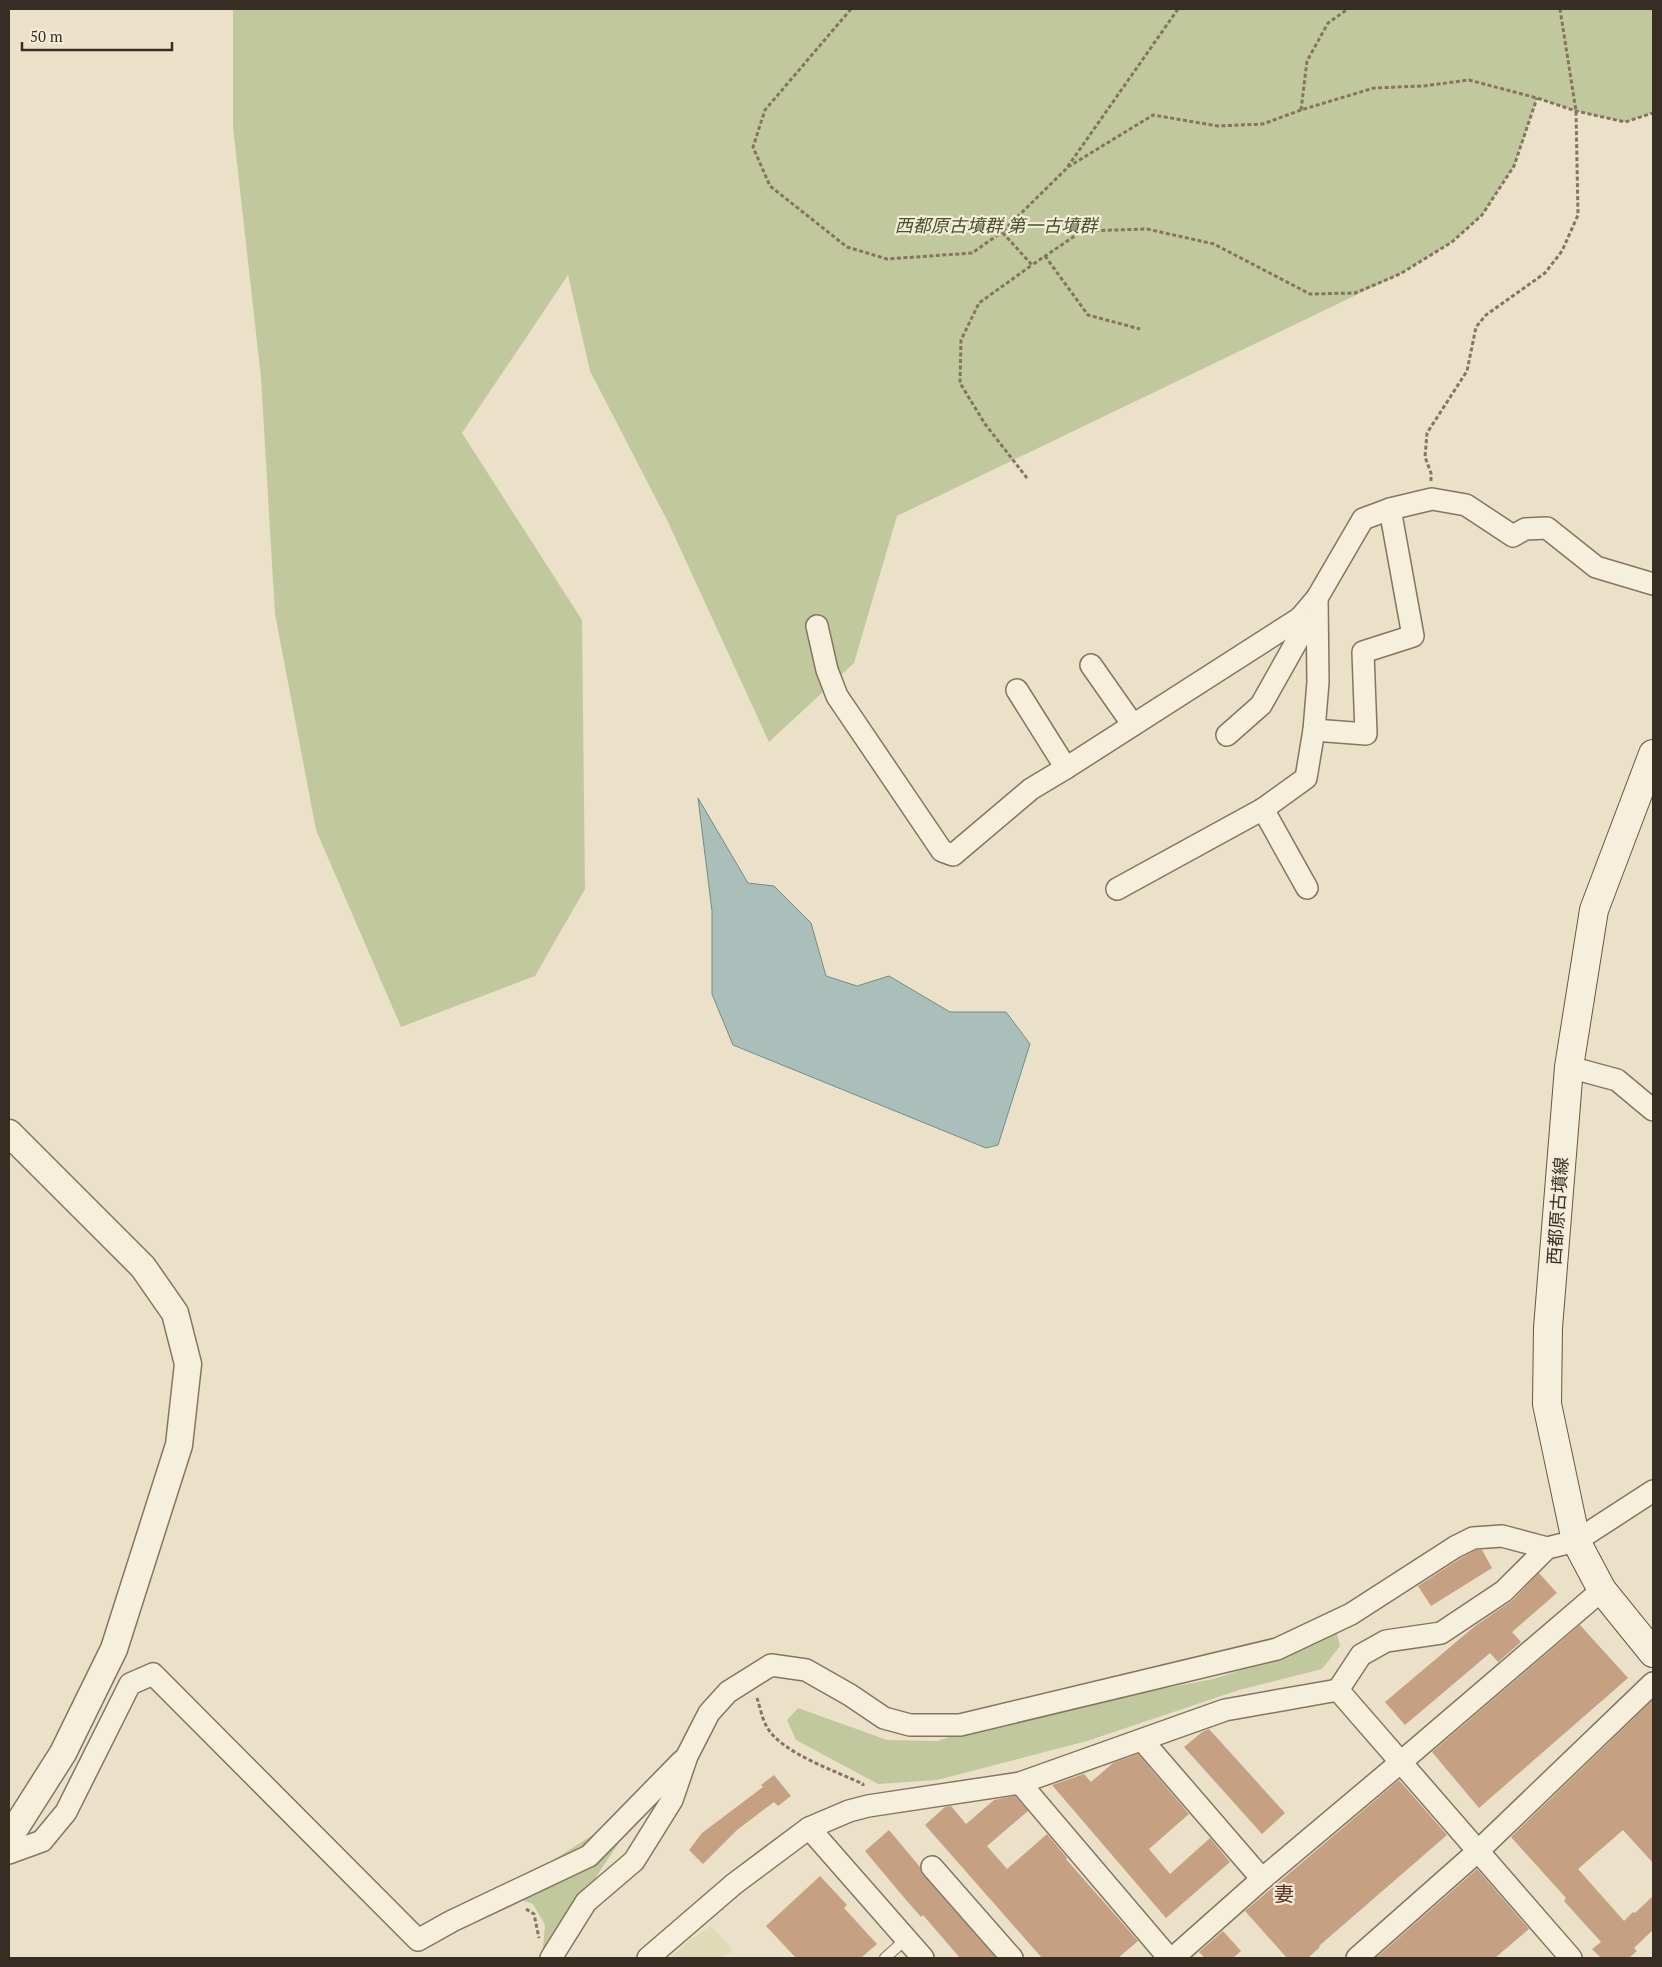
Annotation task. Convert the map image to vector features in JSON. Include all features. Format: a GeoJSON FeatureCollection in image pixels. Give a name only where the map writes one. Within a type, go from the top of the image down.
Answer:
{"type":"FeatureCollection","features":[{"type":"Feature","properties":{"kind":"main road","name":"西都原古墳線"},"geometry":{"type":"LineString","coordinates":[[1653,754],[1594,910],[1569,1067],[1548,1328],[1547,1404],[1576,1541],[1602,1590],[1653,1653]]}},
{"type":"Feature","properties":{"kind":"street"},"geometry":{"type":"LineString","coordinates":[[817,626],[826,670],[837,696],[942,851],[953,855],[1031,789],[1300,618],[1317,598],[1363,519],[1390,509],[1432,499],[1466,505],[1514,536],[1525,529],[1547,528],[1596,567],[1653,584]]}},
{"type":"Feature","properties":{"kind":"street"},"geometry":{"type":"LineString","coordinates":[[1314,730],[1366,734],[1362,652],[1413,636],[1390,509]]}},
{"type":"Feature","properties":{"kind":"street"},"geometry":{"type":"LineString","coordinates":[[1117,889],[1263,809],[1306,778],[1314,730],[1318,682],[1317,598]]}},
{"type":"Feature","properties":{"kind":"street"},"geometry":{"type":"LineString","coordinates":[[1227,735],[1261,705],[1302,632],[1300,618]]}},
{"type":"Feature","properties":{"kind":"street"},"geometry":{"type":"LineString","coordinates":[[1091,666],[1133,724]]}},
{"type":"Feature","properties":{"kind":"street"},"geometry":{"type":"LineString","coordinates":[[1017,690],[1066,768]]}},
{"type":"Feature","properties":{"kind":"street"},"geometry":{"type":"LineString","coordinates":[[1263,809],[1307,888]]}},
{"type":"Feature","properties":{"kind":"street"},"geometry":{"type":"LineString","coordinates":[[1569,1067],[1617,1080],[1653,1110]]}},
{"type":"Feature","properties":{"kind":"street"},"geometry":{"type":"LineString","coordinates":[[9,1133],[143,1267],[176,1313],[188,1364],[179,1445],[114,1648],[63,1753],[9,1838]]}},
{"type":"Feature","properties":{"kind":"street"},"geometry":{"type":"LineString","coordinates":[[545,1950],[586,1902],[634,1861],[672,1800],[688,1756],[709,1713],[728,1692],[770,1665],[806,1670],[850,1695],[884,1718],[910,1725],[960,1725],[1277,1649],[1351,1614],[1455,1547],[1473,1538],[1502,1536],[1547,1548],[1576,1541],[1653,1491]]}},
{"type":"Feature","properties":{"kind":"street"},"geometry":{"type":"LineString","coordinates":[[648,1958],[734,1884],[809,1828],[849,1811],[868,1806],[1020,1783],[1225,1710],[1338,1690],[1361,1654],[1386,1641],[1441,1633],[1504,1591],[1547,1548]]}},
{"type":"Feature","properties":{"kind":"street"},"geometry":{"type":"LineString","coordinates":[[1173,1958],[1262,1879],[1602,1590]]}},
{"type":"Feature","properties":{"kind":"street"},"geometry":{"type":"LineString","coordinates":[[9,1853],[42,1841],[66,1812],[130,1684],[153,1674],[418,1949],[452,1921],[590,1856],[688,1756]]}},
{"type":"Feature","properties":{"kind":"street"},"geometry":{"type":"LineString","coordinates":[[1357,1958],[1477,1852],[1653,1684]]}},
{"type":"Feature","properties":{"kind":"street"},"geometry":{"type":"LineString","coordinates":[[1338,1690],[1571,1958]]}},
{"type":"Feature","properties":{"kind":"street"},"geometry":{"type":"LineString","coordinates":[[1142,1740],[1262,1879]]}},
{"type":"Feature","properties":{"kind":"street"},"geometry":{"type":"LineString","coordinates":[[1020,1783],[1169,1958]]}},
{"type":"Feature","properties":{"kind":"street"},"geometry":{"type":"LineString","coordinates":[[809,1828],[923,1958]]}},
{"type":"Feature","properties":{"kind":"street"},"geometry":{"type":"LineString","coordinates":[[932,1867],[1012,1958]]}},
{"type":"Feature","properties":{"kind":"lane"},"geometry":{"type":"LineString","coordinates":[[885,1958],[906,1939]]}},
{"type":"Feature","properties":{"kind":"path"},"geometry":{"type":"LineString","coordinates":[[851,9],[765,110],[753,147],[770,186],[847,247],[887,259],[972,253],[1002,232],[1066,169],[1178,9]]}},
{"type":"Feature","properties":{"kind":"path"},"geometry":{"type":"LineString","coordinates":[[1301,110],[1306,62],[1328,24],[1348,9]]}},
{"type":"Feature","properties":{"kind":"path"},"geometry":{"type":"LineString","coordinates":[[1432,499],[1431,473],[1425,457],[1427,433],[1468,371],[1476,327],[1486,315],[1545,273],[1562,251],[1578,215],[1576,111],[1560,9]]}},
{"type":"Feature","properties":{"kind":"path"},"geometry":{"type":"LineString","coordinates":[[1066,169],[1153,115],[1218,126],[1263,124],[1301,110],[1374,88],[1423,86],[1469,80],[1537,98],[1576,111],[1625,122],[1653,113]]}},
{"type":"Feature","properties":{"kind":"path"},"geometry":{"type":"LineString","coordinates":[[1027,478],[985,424],[960,383],[962,340],[978,303],[1082,230],[1147,229],[1214,244],[1310,294],[1355,293],[1407,269],[1452,242],[1482,215],[1514,166],[1537,98]]}},
{"type":"Feature","properties":{"kind":"path"},"geometry":{"type":"LineString","coordinates":[[1002,232],[1032,265]]}},
{"type":"Feature","properties":{"kind":"path"},"geometry":{"type":"LineString","coordinates":[[1045,256],[1088,315],[1140,329]]}},
{"type":"Feature","properties":{"kind":"path"},"geometry":{"type":"LineString","coordinates":[[750,1678],[766,1726],[774,1737],[792,1751],[863,1784],[868,1806]]}},
{"type":"Feature","properties":{"kind":"path"},"geometry":{"type":"LineString","coordinates":[[520,1905],[534,1914],[545,1950]]}},
{"type":"Feature","properties":{"kind":"shaded area"},"geometry":{"type":"Polygon","coordinates":[[[711,1926],[733,1950],[723,1958],[670,1958],[689,1941],[711,1926]]]}},
{"type":"Feature","properties":{"kind":"green space","name":"西都原古墳群 第一古墳群"},"geometry":{"type":"Polygon","coordinates":[[[233,9],[1653,9],[1653,113],[1625,122],[1576,111],[1537,98],[1514,166],[1482,215],[1452,242],[1400,274],[897,516],[854,663],[769,742],[668,522],[590,371],[568,275],[462,433],[582,620],[585,889],[535,976],[401,1027],[316,830],[275,614],[261,378],[233,127],[233,9]]]}},
{"type":"Feature","properties":{"kind":"green space"},"geometry":{"type":"Polygon","coordinates":[[[1336,1630],[1340,1646],[1322,1669],[1239,1690],[1087,1741],[937,1780],[878,1784],[796,1740],[787,1720],[798,1708],[887,1740],[937,1741],[1001,1720],[1213,1679],[1294,1653],[1336,1630]]]}},
{"type":"Feature","properties":{"kind":"green space"},"geometry":{"type":"Polygon","coordinates":[[[635,1808],[618,1844],[542,1958],[545,1925],[533,1904],[514,1897],[497,1896],[635,1808]]]}},
{"type":"Feature","properties":{"kind":"water"},"geometry":{"type":"Polygon","coordinates":[[[698,798],[748,883],[774,886],[811,923],[826,976],[857,986],[889,976],[950,1012],[1006,1012],[1030,1044],[998,1145],[986,1148],[733,1045],[712,994],[712,911],[698,798]]]}},
{"type":"Feature","properties":{"kind":"building"},"geometry":{"type":"Polygon","coordinates":[[[1476,1550],[1482,1550],[1492,1568],[1431,1606],[1418,1586],[1476,1550]]]}},
{"type":"Feature","properties":{"kind":"building"},"geometry":{"type":"Polygon","coordinates":[[[1539,1573],[1557,1593],[1512,1632],[1521,1642],[1498,1662],[1490,1653],[1405,1725],[1385,1702],[1475,1626],[1513,1600],[1539,1573]]]}},
{"type":"Feature","properties":{"kind":"building"},"geometry":{"type":"Polygon","coordinates":[[[1580,1625],[1628,1678],[1479,1808],[1432,1752],[1580,1625]]]}},
{"type":"Feature","properties":{"kind":"building"},"geometry":{"type":"Polygon","coordinates":[[[1653,1700],[1653,1863],[1623,1830],[1578,1869],[1624,1921],[1653,1896],[1653,1930],[1634,1948],[1637,1951],[1629,1958],[1601,1958],[1592,1949],[1601,1942],[1564,1901],[1566,1898],[1511,1837],[1653,1700]]]}},
{"type":"Feature","properties":{"kind":"building"},"geometry":{"type":"Polygon","coordinates":[[[1209,1729],[1285,1813],[1262,1834],[1184,1747],[1202,1732],[1209,1729]]]}},
{"type":"Feature","properties":{"kind":"building"},"geometry":{"type":"Polygon","coordinates":[[[1138,1754],[1189,1814],[1149,1849],[1170,1874],[1210,1838],[1230,1862],[1166,1918],[1052,1785],[1084,1774],[1091,1782],[1113,1763],[1138,1754]]]}},
{"type":"Feature","properties":{"kind":"building"},"geometry":{"type":"Polygon","coordinates":[[[774,1775],[791,1796],[778,1806],[774,1802],[737,1830],[703,1864],[689,1850],[702,1833],[763,1787],[761,1785],[774,1775]]]}},
{"type":"Feature","properties":{"kind":"building"},"geometry":{"type":"Polygon","coordinates":[[[1399,1780],[1447,1835],[1319,1946],[1308,1958],[1287,1958],[1245,1911],[1399,1780]]]}},
{"type":"Feature","properties":{"kind":"building"},"geometry":{"type":"Polygon","coordinates":[[[1015,1796],[1028,1811],[987,1846],[1007,1869],[1047,1834],[1066,1859],[1138,1941],[1118,1958],[1042,1958],[925,1825],[945,1807],[951,1806],[966,1824],[994,1800],[1015,1796]]]}},
{"type":"Feature","properties":{"kind":"building"},"geometry":{"type":"Polygon","coordinates":[[[889,1830],[920,1867],[923,1875],[996,1958],[960,1958],[923,1915],[921,1917],[865,1851],[889,1830]]]}},
{"type":"Feature","properties":{"kind":"building"},"geometry":{"type":"Polygon","coordinates":[[[1477,1869],[1529,1929],[1495,1958],[1376,1958],[1477,1869]]]}},
{"type":"Feature","properties":{"kind":"building"},"geometry":{"type":"Polygon","coordinates":[[[820,1876],[847,1905],[844,1908],[877,1944],[861,1958],[796,1958],[766,1926],[820,1876]]]}},
{"type":"Feature","properties":{"kind":"building"},"geometry":{"type":"Polygon","coordinates":[[[1223,1931],[1241,1951],[1233,1958],[1205,1958],[1199,1952],[1223,1931]]]}},
{"type":"Feature","properties":{"kind":"district","name":"妻"},"geometry":{"type":"Point","coordinates":[1284,1894]}}]}
